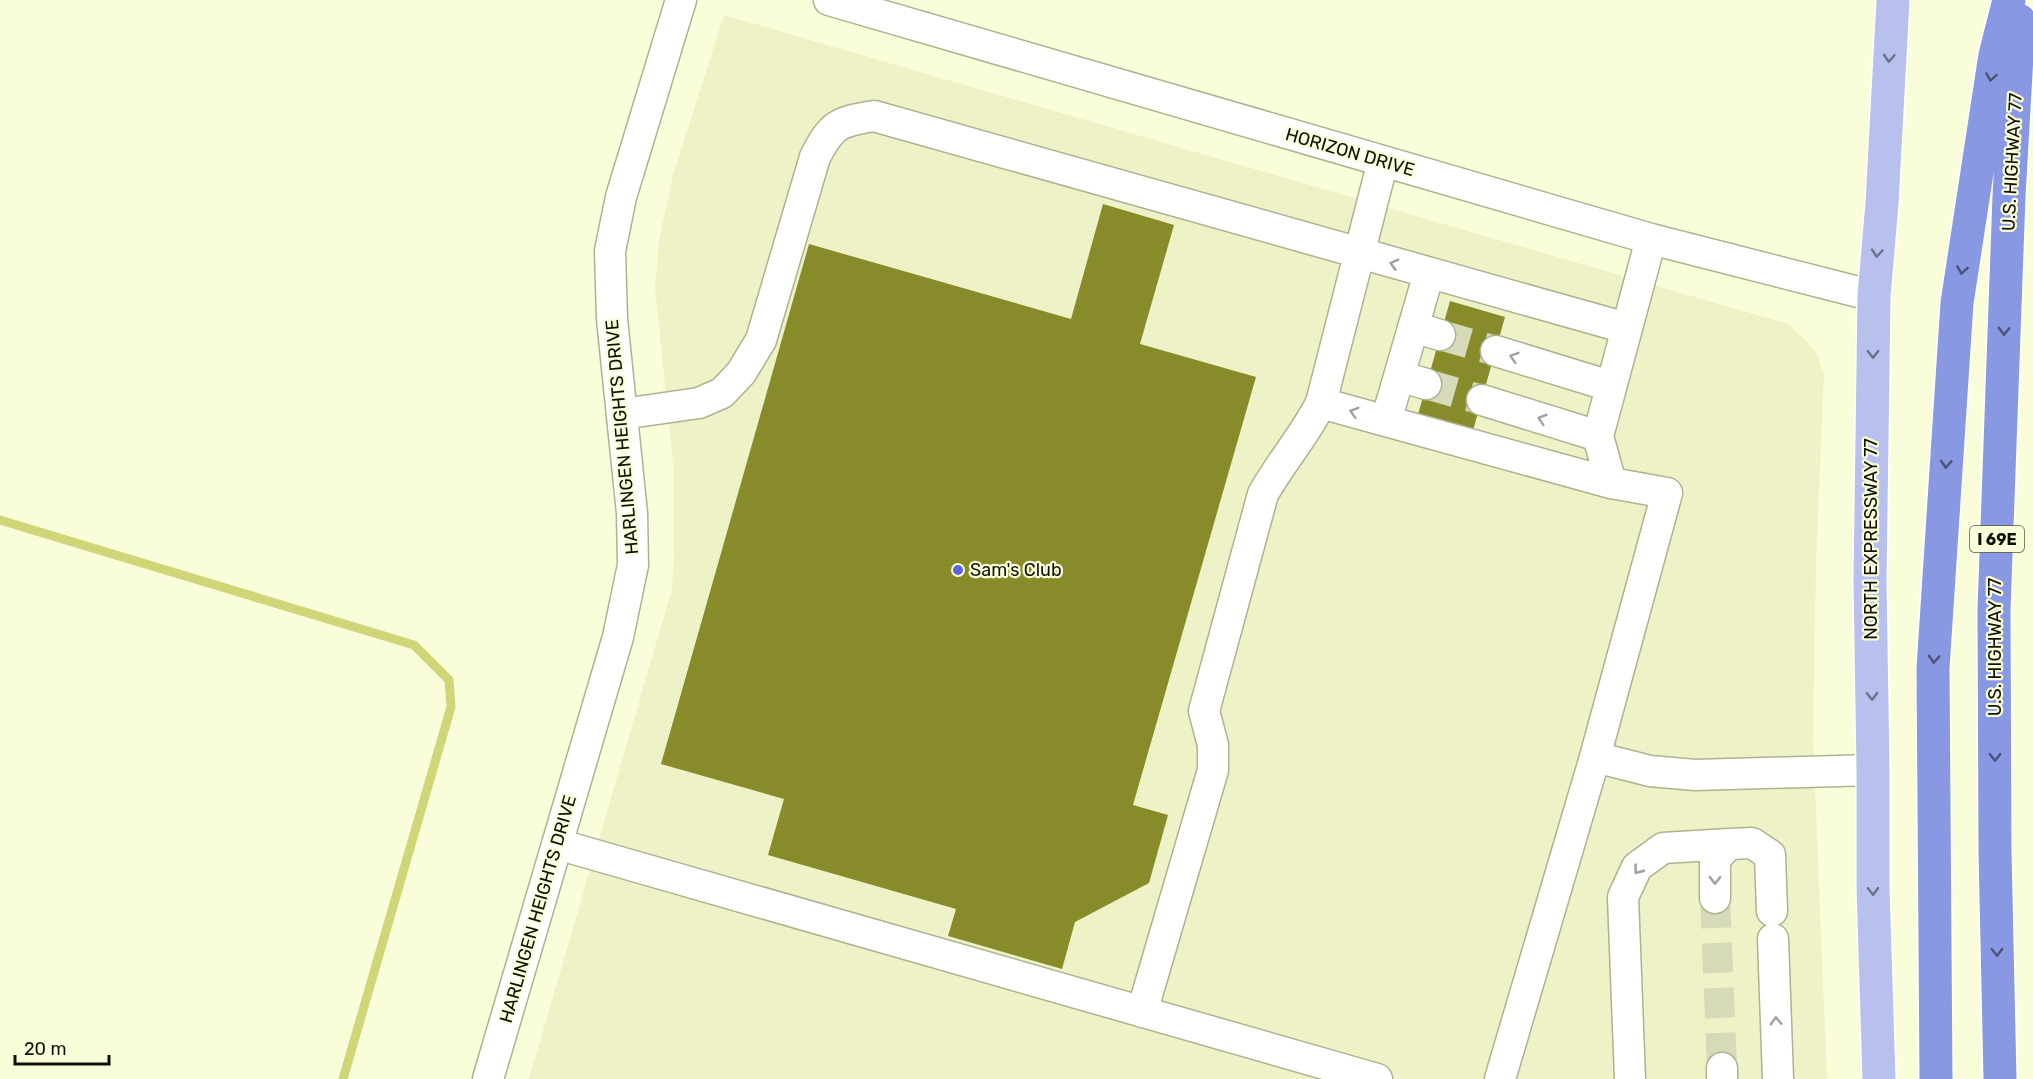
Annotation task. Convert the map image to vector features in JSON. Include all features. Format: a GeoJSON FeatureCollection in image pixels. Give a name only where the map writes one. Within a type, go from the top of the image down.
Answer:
{"type":"FeatureCollection","features":[{"type":"Feature","properties":{"kind":"highway"},"geometry":{"type":"LineString","coordinates":[[1936,1079],[1933,668],[1956,315],[1995,56],[2010,0]]}},
{"type":"Feature","properties":{"kind":"highway","name":"U.S. HIGHWAY 77"},"geometry":{"type":"LineString","coordinates":[[2000,1079],[1995,851],[1994,610],[2009,196],[2020,0]]}},
{"type":"Feature","properties":{"kind":"main road","name":"NORTH EXPRESSWAY 77"},"geometry":{"type":"LineString","coordinates":[[1880,1079],[1873,887],[1870,580],[1874,296],[1882,203],[1893,0]]}},
{"type":"Feature","properties":{"kind":"street","name":"HARLINGEN HEIGHTS DRIVE"},"geometry":{"type":"LineString","coordinates":[[488,1079],[618,637],[633,565],[632,513],[612,319],[610,251],[621,197],[681,0]]}},
{"type":"Feature","properties":{"kind":"street","name":"HORIZON DRIVE"},"geometry":{"type":"LineString","coordinates":[[829,0],[1651,239],[1874,296]]}},
{"type":"Feature","properties":{"kind":"street"},"geometry":{"type":"LineString","coordinates":[[622,414],[699,404],[722,393],[741,373],[761,340],[815,157],[826,135],[845,121],[874,116],[1626,328]]}},
{"type":"Feature","properties":{"kind":"street"},"geometry":{"type":"LineString","coordinates":[[1142,1012],[1213,770],[1214,745],[1204,711],[1263,494],[1322,403],[1383,161]]}},
{"type":"Feature","properties":{"kind":"street"},"geometry":{"type":"LineString","coordinates":[[1611,483],[1598,436],[1651,239]]}},
{"type":"Feature","properties":{"kind":"street"},"geometry":{"type":"LineString","coordinates":[[1386,421],[1413,380],[1427,331],[1429,273]]}},
{"type":"Feature","properties":{"kind":"street"},"geometry":{"type":"LineString","coordinates":[[1496,351],[1610,386]]}},
{"type":"Feature","properties":{"kind":"street"},"geometry":{"type":"LineString","coordinates":[[1482,400],[1598,436]]}},
{"type":"Feature","properties":{"kind":"street"},"geometry":{"type":"LineString","coordinates":[[1322,403],[1611,483],[1666,494],[1595,757],[1500,1079]]}},
{"type":"Feature","properties":{"kind":"street"},"geometry":{"type":"LineString","coordinates":[[1595,757],[1650,771],[1695,775],[1873,770]]}},
{"type":"Feature","properties":{"kind":"street"},"geometry":{"type":"LineString","coordinates":[[1630,1079],[1623,897],[1637,867],[1663,848],[1752,843],[1770,855],[1778,1079]]}},
{"type":"Feature","properties":{"kind":"street"},"geometry":{"type":"LineString","coordinates":[[557,844],[1377,1079]]}},
{"type":"Feature","properties":{"kind":"street"},"geometry":{"type":"LineString","coordinates":[[1715,898],[1716,859],[1729,844]]}},
{"type":"Feature","properties":{"kind":"shaded area"},"geometry":{"type":"Polygon","coordinates":[[[724,15],[1788,324],[1803,338],[1816,352],[1824,375],[1816,561],[1813,738],[1827,1079],[529,1079],[672,589],[674,472],[655,287],[659,241],[673,175],[724,15]]]}},
{"type":"Feature","properties":{"kind":"building","name":"Sam's Club"},"geometry":{"type":"Polygon","coordinates":[[[1103,204],[1174,225],[1140,344],[1256,377],[1133,805],[1168,815],[1149,883],[1075,922],[1062,969],[948,936],[956,909],[768,855],[784,799],[661,764],[809,244],[1071,319],[1103,204]]]}},
{"type":"Feature","properties":{"kind":"building"},"geometry":{"type":"Polygon","coordinates":[[[1450,301],[1505,317],[1472,434],[1417,418],[1450,301]]]}},
{"type":"Feature","properties":{"kind":"waterway"},"geometry":{"type":"LineString","coordinates":[[0,520],[414,645],[449,680],[451,707],[343,1079]]}},
{"type":"Feature","properties":{"kind":"tunnel"},"geometry":{"type":"LineString","coordinates":[[1440,335],[1496,351]]}},
{"type":"Feature","properties":{"kind":"tunnel"},"geometry":{"type":"LineString","coordinates":[[1426,384],[1482,400]]}},
{"type":"Feature","properties":{"kind":"tunnel"},"geometry":{"type":"LineString","coordinates":[[1715,898],[1722,1068]]}},
{"type":"Feature","properties":{"kind":"place","name":"Sam's Club"},"geometry":{"type":"Point","coordinates":[958,570]}}]}
